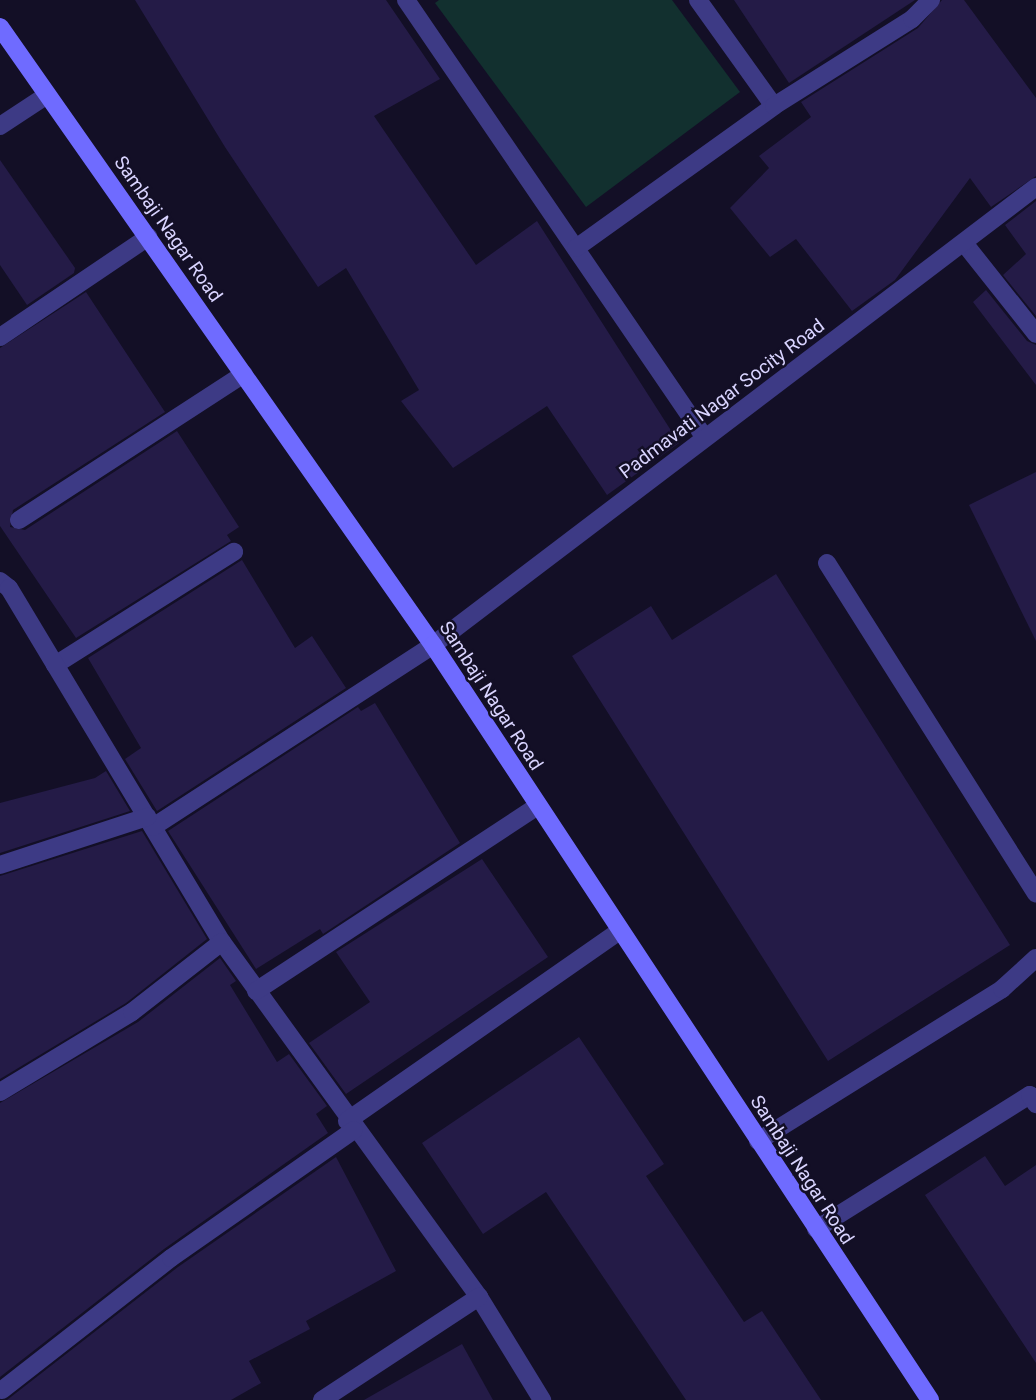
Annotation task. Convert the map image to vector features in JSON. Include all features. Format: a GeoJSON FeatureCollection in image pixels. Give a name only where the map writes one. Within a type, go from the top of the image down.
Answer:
{"type":"FeatureCollection","features":[{"type":"Feature","properties":{"kind":"street"},"geometry":{"type":"LineString","coordinates":[[698,0],[775,106]]}},
{"type":"Feature","properties":{"kind":"street"},"geometry":{"type":"LineString","coordinates":[[576,248],[775,106],[912,19],[931,0]]}},
{"type":"Feature","properties":{"kind":"street"},"geometry":{"type":"LineString","coordinates":[[411,2],[705,438]]}},
{"type":"Feature","properties":{"kind":"street","name":"Sambaji Nagar Road"},"geometry":{"type":"LineString","coordinates":[[0,27],[433,645],[930,1400]]}},
{"type":"Feature","properties":{"kind":"street"},"geometry":{"type":"LineString","coordinates":[[0,126],[47,94]]}},
{"type":"Feature","properties":{"kind":"street","name":"Padmavati Nagar Socity Road"},"geometry":{"type":"LineString","coordinates":[[0,865],[150,822],[433,645],[1036,187]]}},
{"type":"Feature","properties":{"kind":"street"},"geometry":{"type":"LineString","coordinates":[[0,337],[148,237]]}},
{"type":"Feature","properties":{"kind":"street"},"geometry":{"type":"LineString","coordinates":[[964,243],[1036,334]]}},
{"type":"Feature","properties":{"kind":"street"},"geometry":{"type":"LineString","coordinates":[[19,520],[244,374]]}},
{"type":"Feature","properties":{"kind":"street"},"geometry":{"type":"LineString","coordinates":[[55,665],[234,552]]}},
{"type":"Feature","properties":{"kind":"street"},"geometry":{"type":"LineString","coordinates":[[827,563],[1036,894]]}},
{"type":"Feature","properties":{"kind":"street"},"geometry":{"type":"LineString","coordinates":[[0,580],[9,588],[222,942],[351,1126],[479,1297],[542,1400]]}},
{"type":"Feature","properties":{"kind":"street"},"geometry":{"type":"LineString","coordinates":[[256,991],[538,806]]}},
{"type":"Feature","properties":{"kind":"street"},"geometry":{"type":"LineString","coordinates":[[2,1390],[172,1258],[619,931]]}},
{"type":"Feature","properties":{"kind":"street"},"geometry":{"type":"LineString","coordinates":[[0,1092],[132,1012],[222,942]]}},
{"type":"Feature","properties":{"kind":"street"},"geometry":{"type":"LineString","coordinates":[[758,1142],[1002,989],[1036,958]]}},
{"type":"Feature","properties":{"kind":"street"},"geometry":{"type":"LineString","coordinates":[[816,1229],[1030,1095],[1036,1104]]}},
{"type":"Feature","properties":{"kind":"street"},"geometry":{"type":"LineString","coordinates":[[322,1400],[479,1297]]}},
{"type":"Feature","properties":{"kind":"green space"},"geometry":{"type":"Polygon","coordinates":[[[439,0],[672,0],[740,92],[586,207],[435,3],[439,0]]]}},
{"type":"Feature","properties":{"kind":"building"},"geometry":{"type":"Polygon","coordinates":[[[135,0],[386,0],[440,79],[374,116],[476,265],[537,221],[679,443],[607,495],[547,406],[453,468],[401,401],[419,390],[346,268],[318,287],[225,147],[135,0]]]}},
{"type":"Feature","properties":{"kind":"building"},"geometry":{"type":"Polygon","coordinates":[[[734,0],[915,0],[789,83],[734,0]]]}},
{"type":"Feature","properties":{"kind":"building"},"geometry":{"type":"Polygon","coordinates":[[[942,0],[964,0],[1036,98],[1036,176],[991,207],[970,178],[895,280],[852,311],[796,239],[770,257],[730,208],[769,168],[759,156],[811,117],[801,102],[918,28],[942,0]]]}},
{"type":"Feature","properties":{"kind":"building"},"geometry":{"type":"Polygon","coordinates":[[[0,160],[75,268],[74,273],[27,305],[0,265],[0,160]]]}},
{"type":"Feature","properties":{"kind":"building"},"geometry":{"type":"Polygon","coordinates":[[[1036,201],[1036,316],[1003,275],[1026,254],[1005,225],[1036,201]]]}},
{"type":"Feature","properties":{"kind":"building"},"geometry":{"type":"Polygon","coordinates":[[[986,290],[1027,341],[1036,345],[1036,385],[973,302],[986,290]]]}},
{"type":"Feature","properties":{"kind":"building"},"geometry":{"type":"Polygon","coordinates":[[[86,292],[165,412],[13,510],[10,527],[25,530],[177,431],[239,527],[227,535],[231,541],[76,638],[0,526],[0,348],[86,292]]]}},
{"type":"Feature","properties":{"kind":"building"},"geometry":{"type":"Polygon","coordinates":[[[1036,472],[1036,641],[969,505],[1036,472]]]}},
{"type":"Feature","properties":{"kind":"building"},"geometry":{"type":"Polygon","coordinates":[[[242,560],[295,648],[312,636],[346,688],[157,811],[125,759],[141,748],[88,658],[242,560]]]}},
{"type":"Feature","properties":{"kind":"building"},"geometry":{"type":"Polygon","coordinates":[[[776,574],[1010,945],[828,1061],[572,656],[651,606],[672,640],[776,574]]]}},
{"type":"Feature","properties":{"kind":"building"},"geometry":{"type":"Polygon","coordinates":[[[375,703],[460,843],[323,934],[320,929],[256,969],[168,831],[358,707],[361,711],[375,703]]]}},
{"type":"Feature","properties":{"kind":"building"},"geometry":{"type":"Polygon","coordinates":[[[106,771],[130,811],[0,853],[0,803],[95,778],[106,771]]]}},
{"type":"Feature","properties":{"kind":"building"},"geometry":{"type":"Polygon","coordinates":[[[142,831],[207,939],[126,1003],[0,1079],[0,876],[142,831]]]}},
{"type":"Feature","properties":{"kind":"building"},"geometry":{"type":"Polygon","coordinates":[[[482,859],[548,957],[346,1094],[309,1043],[370,1002],[336,952],[482,859]]]}},
{"type":"Feature","properties":{"kind":"building"},"geometry":{"type":"Polygon","coordinates":[[[220,958],[236,981],[230,985],[277,1062],[289,1054],[327,1106],[316,1114],[328,1133],[164,1249],[0,1377],[0,1103],[138,1022],[220,958]]]}},
{"type":"Feature","properties":{"kind":"building"},"geometry":{"type":"Polygon","coordinates":[[[579,1037],[664,1164],[646,1176],[744,1322],[762,1311],[821,1400],[686,1400],[546,1192],[483,1234],[422,1143],[579,1037]]]}},
{"type":"Feature","properties":{"kind":"building"},"geometry":{"type":"Polygon","coordinates":[[[985,1156],[1005,1186],[1036,1165],[1036,1363],[925,1195],[985,1156]]]}},
{"type":"Feature","properties":{"kind":"building"},"geometry":{"type":"Polygon","coordinates":[[[336,1157],[396,1271],[306,1321],[310,1329],[249,1361],[261,1383],[231,1400],[7,1400],[178,1267],[336,1157]]]}},
{"type":"Feature","properties":{"kind":"building"},"geometry":{"type":"Polygon","coordinates":[[[462,1344],[493,1400],[364,1400],[462,1344]]]}}]}
